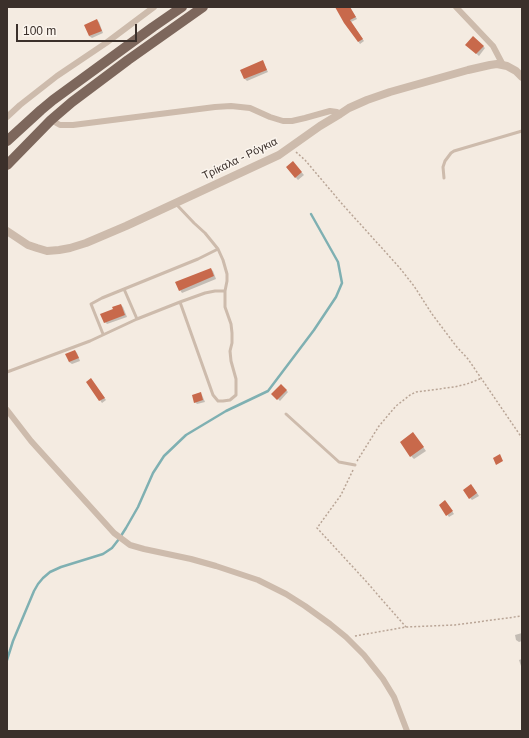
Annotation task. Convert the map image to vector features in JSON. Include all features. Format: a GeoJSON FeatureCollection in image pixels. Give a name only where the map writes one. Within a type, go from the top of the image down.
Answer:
{"type":"FeatureCollection","features":[{"type":"Feature","properties":{"kind":"main road"},"geometry":{"type":"LineString","coordinates":[[7,141],[49,103],[182,7]]}},
{"type":"Feature","properties":{"kind":"main road"},"geometry":{"type":"LineString","coordinates":[[7,165],[51,120],[128,60],[203,7]]}},
{"type":"Feature","properties":{"kind":"street"},"geometry":{"type":"LineString","coordinates":[[7,117],[57,76],[106,43],[154,7]]}},
{"type":"Feature","properties":{"kind":"street"},"geometry":{"type":"LineString","coordinates":[[456,7],[493,46],[503,65],[516,71],[522,77]]}},
{"type":"Feature","properties":{"kind":"street","name":"Τρίκαλα - Ρόγκια"},"geometry":{"type":"LineString","coordinates":[[8,231],[28,245],[47,251],[59,250],[86,243],[126,226],[278,155],[349,108],[367,100],[477,67],[503,65]]}},
{"type":"Feature","properties":{"kind":"street"},"geometry":{"type":"LineString","coordinates":[[51,120],[60,125],[73,125],[231,106],[250,108],[283,121],[292,121],[330,111],[340,114]]}},
{"type":"Feature","properties":{"kind":"street"},"geometry":{"type":"LineString","coordinates":[[7,410],[31,441],[114,533],[130,545],[227,569],[268,584],[309,608],[325,620],[346,637],[372,664],[389,688],[397,704],[407,731]]}},
{"type":"Feature","properties":{"kind":"lane"},"geometry":{"type":"LineString","coordinates":[[444,178],[443,167],[445,161],[454,151],[522,131]]}},
{"type":"Feature","properties":{"kind":"lane"},"geometry":{"type":"LineString","coordinates":[[175,203],[205,232],[218,249],[227,274],[225,307],[231,324],[232,343],[230,351],[236,379],[236,395],[230,400],[218,401],[213,395],[180,302]]}},
{"type":"Feature","properties":{"kind":"lane"},"geometry":{"type":"LineString","coordinates":[[103,334],[90,304],[198,259],[218,249]]}},
{"type":"Feature","properties":{"kind":"lane"},"geometry":{"type":"LineString","coordinates":[[124,289],[137,319]]}},
{"type":"Feature","properties":{"kind":"lane"},"geometry":{"type":"LineString","coordinates":[[7,372],[83,344],[137,319],[180,302],[205,293],[225,291]]}},
{"type":"Feature","properties":{"kind":"lane"},"geometry":{"type":"LineString","coordinates":[[286,414],[339,462],[355,465]]}},
{"type":"Feature","properties":{"kind":"path"},"geometry":{"type":"LineString","coordinates":[[291,146],[399,267],[414,286],[432,314],[482,378],[522,438]]}},
{"type":"Feature","properties":{"kind":"path"},"geometry":{"type":"LineString","coordinates":[[406,627],[364,578],[317,528],[341,495],[355,465],[379,426],[396,406],[416,392],[454,387],[482,378]]}},
{"type":"Feature","properties":{"kind":"path"},"geometry":{"type":"LineString","coordinates":[[346,637],[406,627],[455,624],[522,616]]}},
{"type":"Feature","properties":{"kind":"building"},"geometry":{"type":"Polygon","coordinates":[[[335,7],[350,7],[356,17],[350,20],[363,39],[358,42],[344,23],[335,7]]]}},
{"type":"Feature","properties":{"kind":"building"},"geometry":{"type":"Polygon","coordinates":[[[97,19],[102,31],[89,36],[84,25],[97,19]]]}},
{"type":"Feature","properties":{"kind":"building"},"geometry":{"type":"Polygon","coordinates":[[[473,36],[484,46],[476,54],[465,45],[473,36]]]}},
{"type":"Feature","properties":{"kind":"building"},"geometry":{"type":"Polygon","coordinates":[[[263,60],[267,70],[244,79],[240,70],[263,60]]]}},
{"type":"Feature","properties":{"kind":"building"},"geometry":{"type":"Polygon","coordinates":[[[293,161],[302,172],[295,178],[286,167],[293,161]]]}},
{"type":"Feature","properties":{"kind":"building"},"geometry":{"type":"Polygon","coordinates":[[[211,268],[214,276],[179,291],[175,282],[211,268]]]}},
{"type":"Feature","properties":{"kind":"building"},"geometry":{"type":"Polygon","coordinates":[[[121,304],[125,315],[104,323],[100,314],[121,304]]]}},
{"type":"Feature","properties":{"kind":"building"},"geometry":{"type":"Polygon","coordinates":[[[75,350],[79,358],[69,362],[65,354],[75,350]]]}},
{"type":"Feature","properties":{"kind":"building"},"geometry":{"type":"Polygon","coordinates":[[[91,378],[105,398],[99,401],[86,382],[91,378]]]}},
{"type":"Feature","properties":{"kind":"building"},"geometry":{"type":"Polygon","coordinates":[[[281,384],[287,390],[277,400],[271,394],[281,384]]]}},
{"type":"Feature","properties":{"kind":"building"},"geometry":{"type":"Polygon","coordinates":[[[201,392],[203,400],[194,403],[192,395],[201,392]]]}},
{"type":"Feature","properties":{"kind":"building"},"geometry":{"type":"Polygon","coordinates":[[[413,432],[424,447],[410,457],[400,442],[413,432]]]}},
{"type":"Feature","properties":{"kind":"building"},"geometry":{"type":"Polygon","coordinates":[[[500,454],[503,461],[496,465],[493,458],[500,454]]]}},
{"type":"Feature","properties":{"kind":"building"},"geometry":{"type":"Polygon","coordinates":[[[471,484],[477,493],[469,499],[463,490],[471,484]]]}},
{"type":"Feature","properties":{"kind":"building"},"geometry":{"type":"Polygon","coordinates":[[[445,500],[453,511],[446,516],[439,505],[445,500]]]}},
{"type":"Feature","properties":{"kind":"waterway"},"geometry":{"type":"LineString","coordinates":[[7,660],[13,641],[34,591],[43,578],[50,572],[61,567],[103,554],[112,548],[138,507],[153,473],[164,456],[186,435],[226,411],[268,391],[314,330],[336,297],[342,283],[338,262],[311,214]]}}]}
